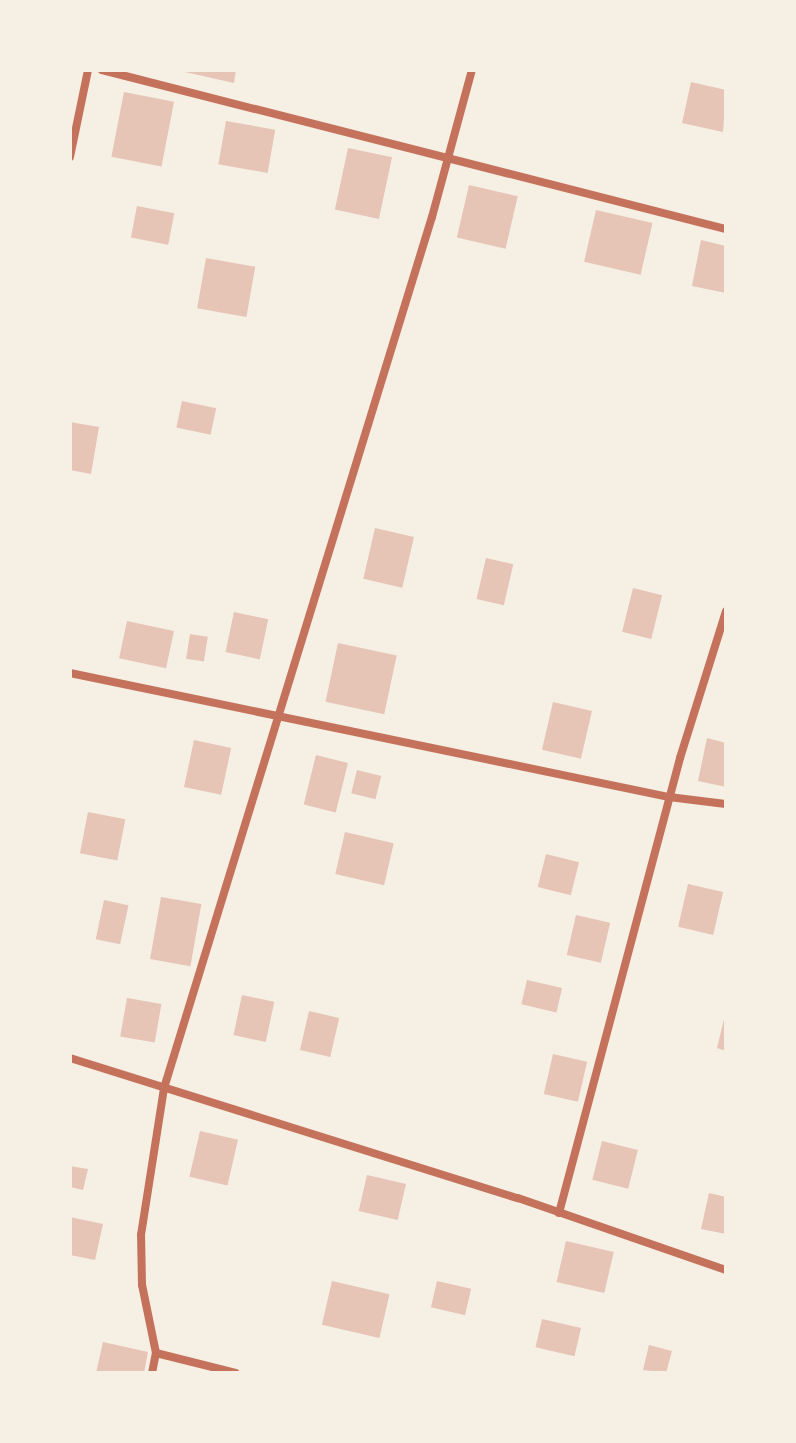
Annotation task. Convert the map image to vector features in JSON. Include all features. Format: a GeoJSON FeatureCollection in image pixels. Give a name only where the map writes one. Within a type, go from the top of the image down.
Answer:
{"type":"FeatureCollection","features":[{"type":"Feature","properties":{"kind":"street"},"geometry":{"type":"LineString","coordinates":[[70,157],[88,70]]}},
{"type":"Feature","properties":{"kind":"street"},"geometry":{"type":"LineString","coordinates":[[102,70],[726,229]]}},
{"type":"Feature","properties":{"kind":"street"},"geometry":{"type":"LineString","coordinates":[[152,1373],[156,1353],[142,1285],[141,1235],[164,1088],[448,160],[472,70]]}},
{"type":"Feature","properties":{"kind":"street"},"geometry":{"type":"LineString","coordinates":[[559,1213],[669,797],[726,611]]}},
{"type":"Feature","properties":{"kind":"street"},"geometry":{"type":"LineString","coordinates":[[70,673],[669,797],[726,804]]}},
{"type":"Feature","properties":{"kind":"street"},"geometry":{"type":"LineString","coordinates":[[70,1058],[559,1213],[726,1270]]}},
{"type":"Feature","properties":{"kind":"street"},"geometry":{"type":"LineString","coordinates":[[156,1353],[236,1373]]}},
{"type":"Feature","properties":{"kind":"building"},"geometry":{"type":"Polygon","coordinates":[[[176,70],[236,70],[234,83],[176,70]]]}},
{"type":"Feature","properties":{"kind":"building"},"geometry":{"type":"Polygon","coordinates":[[[691,82],[726,90],[723,132],[682,123],[691,82]]]}},
{"type":"Feature","properties":{"kind":"building"},"geometry":{"type":"Polygon","coordinates":[[[124,92],[174,102],[161,167],[111,157],[124,92]]]}},
{"type":"Feature","properties":{"kind":"building"},"geometry":{"type":"Polygon","coordinates":[[[226,121],[275,130],[268,173],[218,164],[226,121]]]}},
{"type":"Feature","properties":{"kind":"building"},"geometry":{"type":"Polygon","coordinates":[[[348,148],[392,157],[379,219],[335,210],[348,148]]]}},
{"type":"Feature","properties":{"kind":"building"},"geometry":{"type":"Polygon","coordinates":[[[469,185],[518,196],[506,249],[457,238],[469,185]]]}},
{"type":"Feature","properties":{"kind":"building"},"geometry":{"type":"Polygon","coordinates":[[[137,206],[174,213],[168,245],[131,237],[137,206]]]}},
{"type":"Feature","properties":{"kind":"building"},"geometry":{"type":"Polygon","coordinates":[[[596,210],[653,223],[641,275],[584,262],[596,210]]]}},
{"type":"Feature","properties":{"kind":"building"},"geometry":{"type":"Polygon","coordinates":[[[701,240],[726,246],[726,293],[692,286],[701,240]]]}},
{"type":"Feature","properties":{"kind":"building"},"geometry":{"type":"Polygon","coordinates":[[[206,258],[255,267],[246,317],[197,308],[206,258]]]}},
{"type":"Feature","properties":{"kind":"building"},"geometry":{"type":"Polygon","coordinates":[[[182,401],[216,408],[211,435],[176,427],[182,401]]]}},
{"type":"Feature","properties":{"kind":"building"},"geometry":{"type":"Polygon","coordinates":[[[70,422],[99,427],[91,474],[70,470],[70,422]]]}},
{"type":"Feature","properties":{"kind":"building"},"geometry":{"type":"Polygon","coordinates":[[[375,528],[414,537],[402,588],[363,579],[375,528]]]}},
{"type":"Feature","properties":{"kind":"building"},"geometry":{"type":"Polygon","coordinates":[[[486,558],[513,564],[504,605],[477,599],[486,558]]]}},
{"type":"Feature","properties":{"kind":"building"},"geometry":{"type":"Polygon","coordinates":[[[633,588],[662,595],[651,639],[622,632],[633,588]]]}},
{"type":"Feature","properties":{"kind":"building"},"geometry":{"type":"Polygon","coordinates":[[[234,612],[268,619],[260,659],[225,652],[234,612]]]}},
{"type":"Feature","properties":{"kind":"building"},"geometry":{"type":"Polygon","coordinates":[[[127,621],[174,631],[166,668],[119,658],[127,621]]]}},
{"type":"Feature","properties":{"kind":"building"},"geometry":{"type":"Polygon","coordinates":[[[190,634],[208,637],[204,662],[186,659],[190,634]]]}},
{"type":"Feature","properties":{"kind":"building"},"geometry":{"type":"Polygon","coordinates":[[[338,643],[397,655],[384,714],[326,702],[338,643]]]}},
{"type":"Feature","properties":{"kind":"building"},"geometry":{"type":"Polygon","coordinates":[[[553,702],[592,711],[581,759],[542,750],[553,702]]]}},
{"type":"Feature","properties":{"kind":"building"},"geometry":{"type":"Polygon","coordinates":[[[707,738],[726,743],[726,787],[698,781],[707,738]]]}},
{"type":"Feature","properties":{"kind":"building"},"geometry":{"type":"Polygon","coordinates":[[[194,740],[231,748],[221,795],[184,787],[194,740]]]}},
{"type":"Feature","properties":{"kind":"building"},"geometry":{"type":"Polygon","coordinates":[[[316,755],[348,763],[336,812],[304,804],[316,755]]]}},
{"type":"Feature","properties":{"kind":"building"},"geometry":{"type":"Polygon","coordinates":[[[357,770],[381,776],[375,799],[351,793],[357,770]]]}},
{"type":"Feature","properties":{"kind":"building"},"geometry":{"type":"Polygon","coordinates":[[[88,812],[125,819],[117,860],[80,853],[88,812]]]}},
{"type":"Feature","properties":{"kind":"building"},"geometry":{"type":"Polygon","coordinates":[[[345,832],[394,843],[384,885],[335,874],[345,832]]]}},
{"type":"Feature","properties":{"kind":"building"},"geometry":{"type":"Polygon","coordinates":[[[546,854],[579,862],[571,895],[538,887],[546,854]]]}},
{"type":"Feature","properties":{"kind":"building"},"geometry":{"type":"Polygon","coordinates":[[[688,884],[723,892],[713,935],[678,927],[688,884]]]}},
{"type":"Feature","properties":{"kind":"building"},"geometry":{"type":"Polygon","coordinates":[[[161,897],[201,904],[190,966],[150,959],[161,897]]]}},
{"type":"Feature","properties":{"kind":"building"},"geometry":{"type":"Polygon","coordinates":[[[104,900],[128,905],[120,944],[96,939],[104,900]]]}},
{"type":"Feature","properties":{"kind":"building"},"geometry":{"type":"Polygon","coordinates":[[[576,915],[610,923],[601,963],[567,955],[576,915]]]}},
{"type":"Feature","properties":{"kind":"building"},"geometry":{"type":"Polygon","coordinates":[[[527,980],[562,988],[556,1012],[521,1004],[527,980]]]}},
{"type":"Feature","properties":{"kind":"building"},"geometry":{"type":"Polygon","coordinates":[[[242,995],[274,1002],[266,1042],[233,1035],[242,995]]]}},
{"type":"Feature","properties":{"kind":"building"},"geometry":{"type":"Polygon","coordinates":[[[127,998],[161,1004],[155,1042],[120,1036],[127,998]]]}},
{"type":"Feature","properties":{"kind":"building"},"geometry":{"type":"Polygon","coordinates":[[[309,1011],[339,1018],[330,1057],[300,1050],[309,1011]]]}},
{"type":"Feature","properties":{"kind":"building"},"geometry":{"type":"Polygon","coordinates":[[[726,1015],[726,1051],[717,1048],[726,1015]]]}},
{"type":"Feature","properties":{"kind":"building"},"geometry":{"type":"Polygon","coordinates":[[[553,1054],[587,1062],[578,1102],[544,1094],[553,1054]]]}},
{"type":"Feature","properties":{"kind":"building"},"geometry":{"type":"Polygon","coordinates":[[[200,1131],[238,1140],[227,1186],[189,1177],[200,1131]]]}},
{"type":"Feature","properties":{"kind":"building"},"geometry":{"type":"Polygon","coordinates":[[[602,1141],[638,1150],[628,1189],[592,1180],[602,1141]]]}},
{"type":"Feature","properties":{"kind":"building"},"geometry":{"type":"Polygon","coordinates":[[[70,1166],[88,1169],[83,1190],[70,1187],[70,1166]]]}},
{"type":"Feature","properties":{"kind":"building"},"geometry":{"type":"Polygon","coordinates":[[[367,1175],[406,1184],[398,1220],[359,1211],[367,1175]]]}},
{"type":"Feature","properties":{"kind":"building"},"geometry":{"type":"Polygon","coordinates":[[[709,1193],[726,1197],[726,1234],[701,1229],[709,1193]]]}},
{"type":"Feature","properties":{"kind":"building"},"geometry":{"type":"Polygon","coordinates":[[[70,1217],[103,1224],[95,1260],[70,1255],[70,1217]]]}},
{"type":"Feature","properties":{"kind":"building"},"geometry":{"type":"Polygon","coordinates":[[[566,1241],[614,1252],[604,1293],[557,1282],[566,1241]]]}},
{"type":"Feature","properties":{"kind":"building"},"geometry":{"type":"Polygon","coordinates":[[[332,1281],[389,1294],[379,1338],[322,1325],[332,1281]]]}},
{"type":"Feature","properties":{"kind":"building"},"geometry":{"type":"Polygon","coordinates":[[[437,1281],[471,1289],[465,1315],[431,1307],[437,1281]]]}},
{"type":"Feature","properties":{"kind":"building"},"geometry":{"type":"Polygon","coordinates":[[[542,1319],[581,1328],[574,1356],[535,1347],[542,1319]]]}},
{"type":"Feature","properties":{"kind":"building"},"geometry":{"type":"Polygon","coordinates":[[[103,1342],[148,1352],[144,1373],[96,1373],[103,1342]]]}},
{"type":"Feature","properties":{"kind":"building"},"geometry":{"type":"Polygon","coordinates":[[[649,1345],[672,1351],[666,1373],[643,1370],[649,1345]]]}}]}
